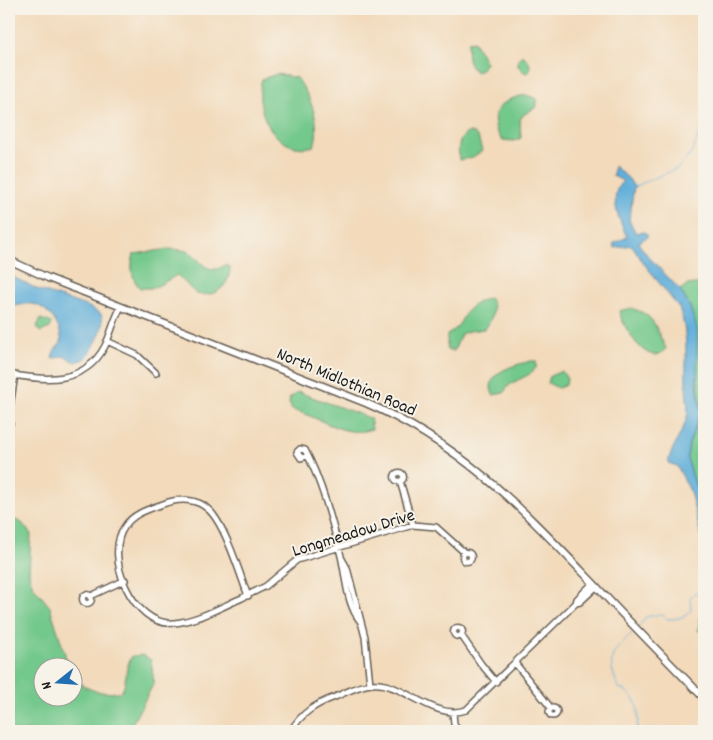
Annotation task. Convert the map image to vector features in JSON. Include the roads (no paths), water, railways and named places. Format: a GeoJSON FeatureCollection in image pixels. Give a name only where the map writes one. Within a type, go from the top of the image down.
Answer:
{"type":"FeatureCollection","features":[{"type":"Feature","properties":{"kind":"main road","name":"North Midlothian Road"},"geometry":{"type":"LineString","coordinates":[[9,260],[121,307],[338,391],[384,410],[417,428],[476,467],[519,506],[704,698]]}},
{"type":"Feature","properties":{"kind":"street"},"geometry":{"type":"LineString","coordinates":[[9,412],[12,375],[45,380],[73,375],[93,362],[107,341],[121,307]]}},
{"type":"Feature","properties":{"kind":"street"},"geometry":{"type":"LineString","coordinates":[[107,341],[137,355],[156,373]]}},
{"type":"Feature","properties":{"kind":"street"},"geometry":{"type":"LineString","coordinates":[[308,456],[317,476],[342,559],[343,575],[365,637],[370,684]]}},
{"type":"Feature","properties":{"kind":"street"},"geometry":{"type":"LineString","coordinates":[[400,482],[413,525]]}},
{"type":"Feature","properties":{"kind":"street"},"geometry":{"type":"LineString","coordinates":[[187,500],[205,506],[216,518],[248,596],[183,621],[168,623],[151,619],[140,610],[125,580],[116,553],[119,537],[125,525],[145,511],[170,501],[187,500]]}},
{"type":"Feature","properties":{"kind":"street","name":"Longmeadow Drive"},"geometry":{"type":"LineString","coordinates":[[248,596],[266,586],[292,562],[413,525],[436,526],[465,553]]}},
{"type":"Feature","properties":{"kind":"street"},"geometry":{"type":"LineString","coordinates":[[91,596],[125,580]]}},
{"type":"Feature","properties":{"kind":"street"},"geometry":{"type":"LineString","coordinates":[[291,731],[302,716],[312,707],[370,684],[386,686],[442,711],[453,712],[470,707],[576,603],[580,602],[594,585]]}},
{"type":"Feature","properties":{"kind":"street"},"geometry":{"type":"LineString","coordinates":[[461,635],[496,682]]}},
{"type":"Feature","properties":{"kind":"street"},"geometry":{"type":"LineString","coordinates":[[515,663],[551,708]]}},
{"type":"Feature","properties":{"kind":"street"},"geometry":{"type":"LineString","coordinates":[[453,712],[454,724],[459,731]]}},
{"type":"Feature","properties":{"kind":"water"},"geometry":{"type":"Polygon","coordinates":[[[614,166],[629,179],[634,187],[629,220],[636,233],[645,232],[648,236],[638,243],[680,290],[690,307],[697,328],[697,383],[701,411],[689,444],[687,458],[704,513],[704,549],[690,491],[677,466],[668,463],[688,413],[686,346],[682,317],[679,308],[642,261],[632,245],[615,248],[613,244],[627,237],[618,216],[615,201],[618,187],[623,181],[613,176],[614,166]]]}},
{"type":"Feature","properties":{"kind":"water"},"geometry":{"type":"Polygon","coordinates":[[[9,275],[39,290],[89,307],[101,314],[101,331],[85,359],[76,362],[63,356],[52,359],[54,351],[61,343],[60,331],[57,325],[49,313],[38,306],[26,304],[9,308],[9,275]]]}},
{"type":"Feature","properties":{"kind":"waterway"},"geometry":{"type":"LineString","coordinates":[[634,187],[678,168],[691,154],[704,122]]}},
{"type":"Feature","properties":{"kind":"waterway"},"geometry":{"type":"LineString","coordinates":[[639,627],[646,617],[662,614],[667,619],[671,619],[686,615],[691,611],[690,597],[704,587]]}},
{"type":"Feature","properties":{"kind":"waterway"},"geometry":{"type":"LineString","coordinates":[[635,630],[616,650],[613,655],[612,668],[619,688],[630,695],[636,705],[638,711],[636,731]]}}]}
